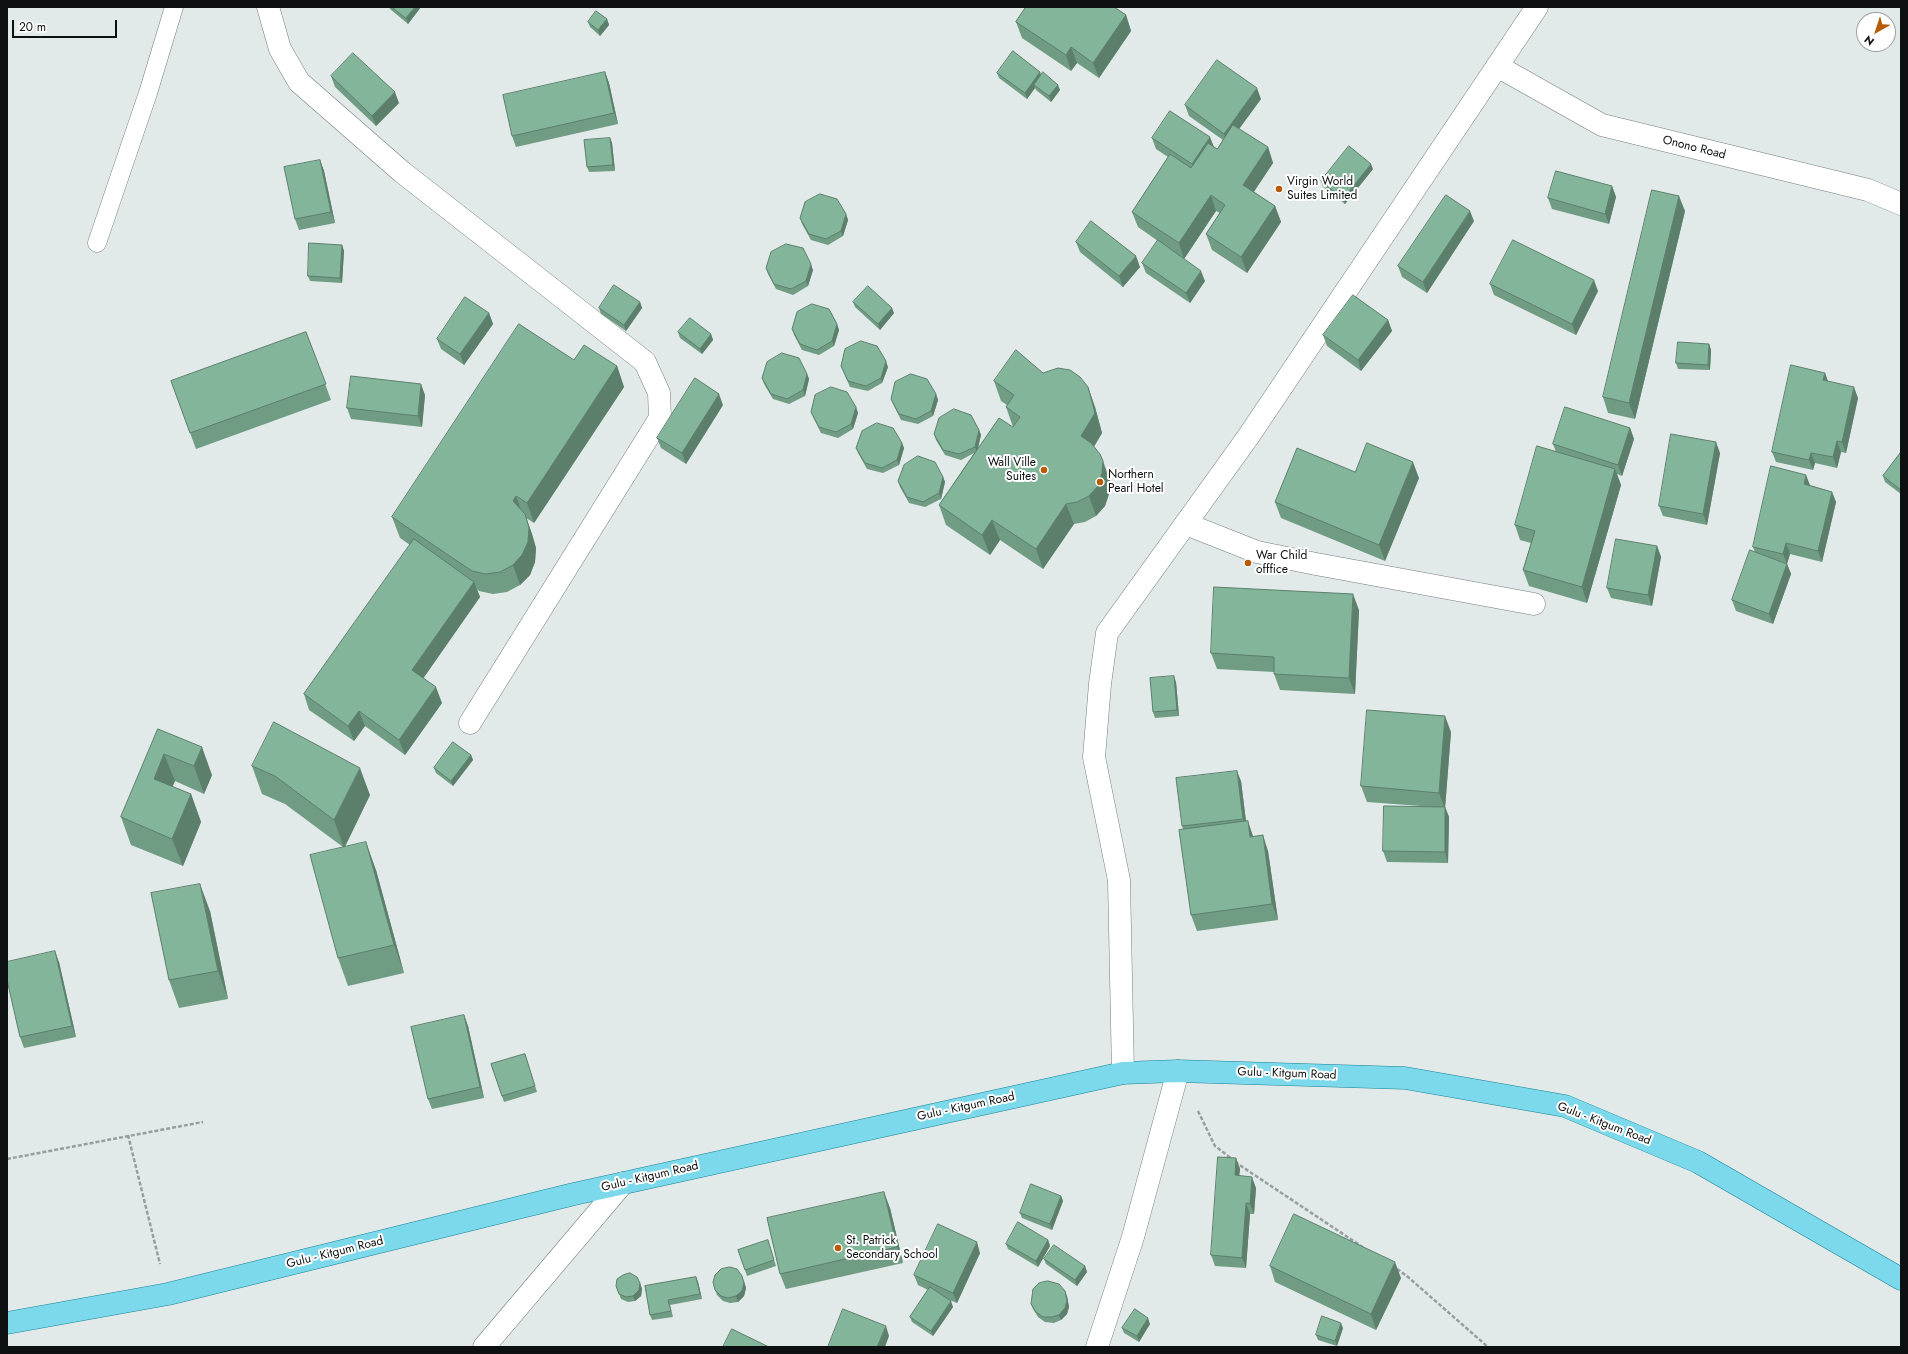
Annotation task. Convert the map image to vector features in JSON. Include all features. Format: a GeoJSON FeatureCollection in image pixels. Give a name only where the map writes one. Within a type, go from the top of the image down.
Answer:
{"type":"FeatureCollection","features":[{"type":"Feature","properties":{"kind":"main road","name":"Gulu - Kitgum Road"},"geometry":{"type":"LineString","coordinates":[[7,1323],[168,1294],[623,1183],[1123,1072],[1178,1071],[1405,1078],[1565,1106],[1698,1162],[1901,1279]]}},
{"type":"Feature","properties":{"kind":"street"},"geometry":{"type":"LineString","coordinates":[[268,7],[280,49],[299,82],[402,172],[645,362],[659,393],[660,418],[470,723]]}},
{"type":"Feature","properties":{"kind":"street"},"geometry":{"type":"LineString","coordinates":[[1123,1072],[1119,880],[1094,757],[1100,684],[1107,633],[1248,437],[1537,7]]}},
{"type":"Feature","properties":{"kind":"street","name":"Onono Road"},"geometry":{"type":"LineString","coordinates":[[1497,66],[1602,125],[1868,190],[1901,204]]}},
{"type":"Feature","properties":{"kind":"street"},"geometry":{"type":"LineString","coordinates":[[1186,524],[1257,552],[1534,604]]}},
{"type":"Feature","properties":{"kind":"street"},"geometry":{"type":"LineString","coordinates":[[1097,1347],[1133,1237],[1178,1071]]}},
{"type":"Feature","properties":{"kind":"street"},"geometry":{"type":"LineString","coordinates":[[484,1347],[623,1183]]}},
{"type":"Feature","properties":{"kind":"lane"},"geometry":{"type":"LineString","coordinates":[[97,243],[148,93],[174,7]]}},
{"type":"Feature","properties":{"kind":"path"},"geometry":{"type":"LineString","coordinates":[[1178,1071],[1216,1146],[1238,1164],[1368,1251]]}},
{"type":"Feature","properties":{"kind":"path"},"geometry":{"type":"LineString","coordinates":[[7,1159],[128,1135],[204,1122]]}},
{"type":"Feature","properties":{"kind":"path"},"geometry":{"type":"LineString","coordinates":[[128,1135],[168,1294]]}},
{"type":"Feature","properties":{"kind":"path"},"geometry":{"type":"LineString","coordinates":[[1395,1268],[1408,1277],[1488,1347]]}},
{"type":"Feature","properties":{"kind":"building"},"geometry":{"type":"Polygon","coordinates":[[[392,7],[415,7],[406,18],[392,7]]]}},
{"type":"Feature","properties":{"kind":"building"},"geometry":{"type":"Polygon","coordinates":[[[1026,7],[1114,7],[1126,15],[1093,63],[1071,47],[1066,55],[1016,22],[1026,7]]]}},
{"type":"Feature","properties":{"kind":"building"},"geometry":{"type":"Polygon","coordinates":[[[596,11],[607,19],[598,30],[588,22],[596,11]]]}},
{"type":"Feature","properties":{"kind":"building"},"geometry":{"type":"Polygon","coordinates":[[[1013,51],[1040,72],[1025,93],[997,73],[1013,51]]]}},
{"type":"Feature","properties":{"kind":"building"},"geometry":{"type":"Polygon","coordinates":[[[353,53],[395,92],[372,116],[331,76],[353,53]]]}},
{"type":"Feature","properties":{"kind":"building"},"geometry":{"type":"Polygon","coordinates":[[[1217,60],[1257,88],[1224,134],[1185,105],[1217,60]]]}},
{"type":"Feature","properties":{"kind":"building"},"geometry":{"type":"Polygon","coordinates":[[[605,72],[614,113],[512,136],[503,95],[605,72]]]}},
{"type":"Feature","properties":{"kind":"building"},"geometry":{"type":"Polygon","coordinates":[[[1043,72],[1058,85],[1049,96],[1034,85],[1043,72]]]}},
{"type":"Feature","properties":{"kind":"building"},"geometry":{"type":"Polygon","coordinates":[[[1170,111],[1210,137],[1192,164],[1152,138],[1170,111]]]}},
{"type":"Feature","properties":{"kind":"building"},"geometry":{"type":"Polygon","coordinates":[[[1233,125],[1268,147],[1243,185],[1275,206],[1241,257],[1206,234],[1225,205],[1211,195],[1179,243],[1132,212],[1170,154],[1191,168],[1208,143],[1217,149],[1233,125]]]}},
{"type":"Feature","properties":{"kind":"building"},"geometry":{"type":"Polygon","coordinates":[[[610,138],[613,165],[587,167],[584,140],[610,138]]]}},
{"type":"Feature","properties":{"kind":"building"},"geometry":{"type":"Polygon","coordinates":[[[1349,146],[1371,164],[1343,199],[1321,181],[1349,146]]]}},
{"type":"Feature","properties":{"kind":"building"},"geometry":{"type":"Polygon","coordinates":[[[320,160],[331,212],[295,219],[284,167],[320,160]]]}},
{"type":"Feature","properties":{"kind":"building"},"geometry":{"type":"Polygon","coordinates":[[[1556,171],[1612,186],[1605,214],[1548,198],[1556,171]]]}},
{"type":"Feature","properties":{"kind":"building"},"geometry":{"type":"Polygon","coordinates":[[[1652,190],[1679,196],[1629,403],[1603,397],[1652,190]]]}},
{"type":"Feature","properties":{"kind":"building"},"geometry":{"type":"Polygon","coordinates":[[[820,194],[837,199],[846,214],[841,231],[826,239],[809,234],[800,218],[805,202],[820,194]]]}},
{"type":"Feature","properties":{"kind":"building"},"geometry":{"type":"Polygon","coordinates":[[[1446,195],[1470,211],[1423,282],[1398,266],[1446,195]]]}},
{"type":"Feature","properties":{"kind":"building"},"geometry":{"type":"Polygon","coordinates":[[[1091,221],[1136,256],[1119,276],[1076,242],[1091,221]]]}},
{"type":"Feature","properties":{"kind":"building"},"geometry":{"type":"Polygon","coordinates":[[[1158,240],[1201,271],[1186,293],[1142,263],[1158,240]]]}},
{"type":"Feature","properties":{"kind":"building"},"geometry":{"type":"Polygon","coordinates":[[[1513,240],[1594,280],[1572,324],[1490,284],[1513,240]]]}},
{"type":"Feature","properties":{"kind":"building"},"geometry":{"type":"Polygon","coordinates":[[[309,243],[342,245],[340,278],[308,276],[309,243]]]}},
{"type":"Feature","properties":{"kind":"building"},"geometry":{"type":"Polygon","coordinates":[[[786,244],[803,248],[811,264],[806,281],[791,289],[774,284],[766,268],[771,252],[786,244]]]}},
{"type":"Feature","properties":{"kind":"building"},"geometry":{"type":"Polygon","coordinates":[[[614,285],[640,302],[624,325],[599,308],[614,285]]]}},
{"type":"Feature","properties":{"kind":"building"},"geometry":{"type":"Polygon","coordinates":[[[868,286],[892,308],[878,324],[853,302],[868,286]]]}},
{"type":"Feature","properties":{"kind":"building"},"geometry":{"type":"Polygon","coordinates":[[[1353,295],[1388,320],[1358,360],[1323,335],[1353,295]]]}},
{"type":"Feature","properties":{"kind":"building"},"geometry":{"type":"Polygon","coordinates":[[[465,297],[489,313],[460,354],[437,339],[465,297]]]}},
{"type":"Feature","properties":{"kind":"building"},"geometry":{"type":"Polygon","coordinates":[[[812,304],[829,309],[837,324],[832,341],[817,350],[800,344],[792,329],[797,312],[812,304]]]}},
{"type":"Feature","properties":{"kind":"building"},"geometry":{"type":"Polygon","coordinates":[[[690,318],[711,334],[700,349],[678,332],[690,318]]]}},
{"type":"Feature","properties":{"kind":"building"},"geometry":{"type":"Polygon","coordinates":[[[519,324],[574,360],[584,345],[617,366],[527,503],[516,496],[513,501],[525,514],[529,528],[528,542],[522,555],[513,565],[500,572],[486,574],[472,571],[392,517],[519,324]]]}},
{"type":"Feature","properties":{"kind":"building"},"geometry":{"type":"Polygon","coordinates":[[[306,332],[326,384],[190,433],[171,381],[306,332]]]}},
{"type":"Feature","properties":{"kind":"building"},"geometry":{"type":"Polygon","coordinates":[[[861,341],[877,346],[886,361],[881,378],[866,386],[848,381],[841,366],[845,349],[861,341]]]}},
{"type":"Feature","properties":{"kind":"building"},"geometry":{"type":"Polygon","coordinates":[[[1678,342],[1709,344],[1708,365],[1676,363],[1678,342]]]}},
{"type":"Feature","properties":{"kind":"building","name":"Wall Ville Suites"},"geometry":{"type":"Polygon","coordinates":[[[1016,350],[1043,373],[1058,368],[1070,370],[1080,377],[1088,387],[1095,413],[1081,436],[1091,443],[1100,454],[1103,461],[1102,473],[1098,486],[1089,496],[1077,502],[1066,504],[1036,549],[992,520],[982,535],[939,505],[999,418],[1013,427],[1020,417],[1006,407],[1014,395],[994,381],[1016,350]]]}},
{"type":"Feature","properties":{"kind":"building"},"geometry":{"type":"Polygon","coordinates":[[[782,353],[799,358],[807,374],[803,390],[787,399],[771,394],[762,378],[767,362],[782,353]]]}},
{"type":"Feature","properties":{"kind":"building"},"geometry":{"type":"Polygon","coordinates":[[[1791,365],[1825,373],[1823,380],[1854,387],[1842,442],[1837,441],[1833,457],[1811,453],[1809,460],[1772,452],[1791,365]]]}},
{"type":"Feature","properties":{"kind":"building"},"geometry":{"type":"Polygon","coordinates":[[[911,374],[927,379],[936,394],[931,411],[916,419],[899,414],[891,399],[895,382],[911,374]]]}},
{"type":"Feature","properties":{"kind":"building"},"geometry":{"type":"Polygon","coordinates":[[[351,376],[421,384],[418,416],[347,408],[351,376]]]}},
{"type":"Feature","properties":{"kind":"building"},"geometry":{"type":"Polygon","coordinates":[[[695,378],[719,394],[682,453],[657,438],[695,378]]]}},
{"type":"Feature","properties":{"kind":"building"},"geometry":{"type":"Polygon","coordinates":[[[831,387],[847,392],[856,407],[851,424],[836,432],[819,427],[811,412],[815,395],[831,387]]]}},
{"type":"Feature","properties":{"kind":"building"},"geometry":{"type":"Polygon","coordinates":[[[1565,407],[1630,428],[1618,465],[1553,444],[1565,407]]]}},
{"type":"Feature","properties":{"kind":"building"},"geometry":{"type":"Polygon","coordinates":[[[954,409],[971,415],[979,430],[975,447],[959,454],[943,450],[934,434],[939,418],[954,409]]]}},
{"type":"Feature","properties":{"kind":"building"},"geometry":{"type":"Polygon","coordinates":[[[877,423],[893,428],[902,443],[897,460],[882,468],[865,463],[856,448],[862,431],[877,423]]]}},
{"type":"Feature","properties":{"kind":"building"},"geometry":{"type":"Polygon","coordinates":[[[1671,434],[1716,442],[1703,514],[1659,506],[1671,434]]]}},
{"type":"Feature","properties":{"kind":"building"},"geometry":{"type":"Polygon","coordinates":[[[1367,443],[1413,462],[1379,545],[1275,502],[1297,448],[1355,472],[1367,443]]]}},
{"type":"Feature","properties":{"kind":"building"},"geometry":{"type":"Polygon","coordinates":[[[1537,446],[1615,469],[1582,587],[1523,570],[1535,531],[1515,525],[1537,446]]]}},
{"type":"Feature","properties":{"kind":"building"},"geometry":{"type":"Polygon","coordinates":[[[1901,452],[1901,490],[1883,476],[1901,452]]]}},
{"type":"Feature","properties":{"kind":"building"},"geometry":{"type":"Polygon","coordinates":[[[918,456],[935,462],[943,477],[939,493],[923,502],[907,497],[898,481],[904,465],[918,456]]]}},
{"type":"Feature","properties":{"kind":"building"},"geometry":{"type":"Polygon","coordinates":[[[1771,466],[1806,475],[1804,484],[1832,492],[1818,551],[1786,543],[1783,554],[1753,547],[1771,466]]]}},
{"type":"Feature","properties":{"kind":"building"},"geometry":{"type":"Polygon","coordinates":[[[414,539],[474,582],[412,670],[436,687],[399,740],[359,711],[348,726],[304,694],[414,539]]]}},
{"type":"Feature","properties":{"kind":"building"},"geometry":{"type":"Polygon","coordinates":[[[1616,539],[1657,546],[1648,595],[1607,588],[1616,539]]]}},
{"type":"Feature","properties":{"kind":"building"},"geometry":{"type":"Polygon","coordinates":[[[1750,550],[1787,564],[1769,614],[1732,600],[1750,550]]]}},
{"type":"Feature","properties":{"kind":"building"},"geometry":{"type":"Polygon","coordinates":[[[1214,587],[1353,594],[1349,678],[1274,674],[1274,657],[1211,653],[1214,587]]]}},
{"type":"Feature","properties":{"kind":"building"},"geometry":{"type":"Polygon","coordinates":[[[1174,676],[1177,710],[1153,712],[1150,678],[1174,676]]]}},
{"type":"Feature","properties":{"kind":"building"},"geometry":{"type":"Polygon","coordinates":[[[1367,710],[1445,716],[1439,793],[1361,786],[1367,710]]]}},
{"type":"Feature","properties":{"kind":"building"},"geometry":{"type":"Polygon","coordinates":[[[274,722],[360,768],[334,820],[275,776],[252,766],[274,722]]]}},
{"type":"Feature","properties":{"kind":"building"},"geometry":{"type":"Polygon","coordinates":[[[158,729],[202,747],[194,766],[164,754],[154,779],[191,794],[172,839],[121,817],[158,729]]]}},
{"type":"Feature","properties":{"kind":"building"},"geometry":{"type":"Polygon","coordinates":[[[453,742],[471,755],[451,781],[434,768],[453,742]]]}},
{"type":"Feature","properties":{"kind":"building"},"geometry":{"type":"Polygon","coordinates":[[[1237,771],[1243,819],[1182,826],[1176,778],[1237,771]]]}},
{"type":"Feature","properties":{"kind":"building"},"geometry":{"type":"Polygon","coordinates":[[[1384,806],[1445,807],[1445,852],[1383,851],[1384,806]]]}},
{"type":"Feature","properties":{"kind":"building"},"geometry":{"type":"Polygon","coordinates":[[[1248,821],[1250,837],[1263,835],[1272,904],[1191,915],[1179,830],[1248,821]]]}},
{"type":"Feature","properties":{"kind":"building"},"geometry":{"type":"Polygon","coordinates":[[[366,842],[394,945],[338,958],[310,855],[366,842]]]}},
{"type":"Feature","properties":{"kind":"building"},"geometry":{"type":"Polygon","coordinates":[[[200,884],[218,971],[169,980],[151,893],[200,884]]]}},
{"type":"Feature","properties":{"kind":"building"},"geometry":{"type":"Polygon","coordinates":[[[55,951],[72,1026],[20,1037],[7,980],[7,962],[55,951]]]}},
{"type":"Feature","properties":{"kind":"building"},"geometry":{"type":"Polygon","coordinates":[[[464,1015],[480,1087],[428,1099],[411,1027],[464,1015]]]}},
{"type":"Feature","properties":{"kind":"building"},"geometry":{"type":"Polygon","coordinates":[[[525,1054],[535,1086],[502,1096],[491,1064],[525,1054]]]}},
{"type":"Feature","properties":{"kind":"building"},"geometry":{"type":"Polygon","coordinates":[[[1218,1157],[1236,1158],[1235,1175],[1252,1177],[1250,1204],[1246,1203],[1242,1258],[1211,1255],[1218,1157]]]}},
{"type":"Feature","properties":{"kind":"building"},"geometry":{"type":"Polygon","coordinates":[[[1031,1184],[1061,1196],[1050,1224],[1020,1213],[1031,1184]]]}},
{"type":"Feature","properties":{"kind":"building","name":"St. Patrick Secondary School"},"geometry":{"type":"Polygon","coordinates":[[[884,1192],[897,1247],[780,1274],[767,1218],[884,1192]]]}},
{"type":"Feature","properties":{"kind":"building"},"geometry":{"type":"Polygon","coordinates":[[[1294,1214],[1395,1262],[1371,1314],[1270,1266],[1294,1214]]]}},
{"type":"Feature","properties":{"kind":"building"},"geometry":{"type":"Polygon","coordinates":[[[1018,1222],[1048,1240],[1036,1261],[1006,1244],[1018,1222]]]}},
{"type":"Feature","properties":{"kind":"building"},"geometry":{"type":"Polygon","coordinates":[[[938,1224],[977,1242],[953,1293],[914,1275],[938,1224]]]}},
{"type":"Feature","properties":{"kind":"building"},"geometry":{"type":"Polygon","coordinates":[[[768,1240],[774,1260],[745,1270],[738,1250],[768,1240]]]}},
{"type":"Feature","properties":{"kind":"building"},"geometry":{"type":"Polygon","coordinates":[[[1054,1245],[1085,1266],[1075,1280],[1044,1259],[1054,1245]]]}},
{"type":"Feature","properties":{"kind":"building"},"geometry":{"type":"Polygon","coordinates":[[[730,1267],[737,1269],[742,1276],[744,1283],[742,1291],[736,1296],[728,1298],[721,1296],[715,1290],[713,1282],[715,1275],[721,1269],[730,1267]]]}},
{"type":"Feature","properties":{"kind":"building"},"geometry":{"type":"Polygon","coordinates":[[[630,1273],[637,1277],[640,1283],[639,1290],[633,1296],[626,1297],[619,1294],[616,1286],[617,1279],[630,1273]]]}},
{"type":"Feature","properties":{"kind":"building"},"geometry":{"type":"Polygon","coordinates":[[[696,1277],[700,1294],[668,1300],[671,1311],[650,1315],[645,1286],[696,1277]]]}},
{"type":"Feature","properties":{"kind":"building"},"geometry":{"type":"Polygon","coordinates":[[[1048,1281],[1059,1284],[1065,1291],[1067,1301],[1065,1308],[1059,1315],[1043,1317],[1036,1312],[1031,1304],[1033,1289],[1039,1283],[1048,1281]]]}},
{"type":"Feature","properties":{"kind":"building"},"geometry":{"type":"Polygon","coordinates":[[[930,1287],[951,1301],[931,1331],[910,1317],[930,1287]]]}},
{"type":"Feature","properties":{"kind":"building"},"geometry":{"type":"Polygon","coordinates":[[[843,1309],[886,1326],[877,1347],[828,1347],[843,1309]]]}},
{"type":"Feature","properties":{"kind":"building"},"geometry":{"type":"Polygon","coordinates":[[[1135,1309],[1148,1318],[1137,1336],[1122,1328],[1135,1309]]]}},
{"type":"Feature","properties":{"kind":"building"},"geometry":{"type":"Polygon","coordinates":[[[1322,1316],[1341,1323],[1335,1341],[1316,1335],[1322,1316]]]}},
{"type":"Feature","properties":{"kind":"building"},"geometry":{"type":"Polygon","coordinates":[[[732,1329],[769,1347],[723,1347],[732,1329]]]}},
{"type":"Feature","properties":{"kind":"place","name":"Virgin World Suites Limited"},"geometry":{"type":"Point","coordinates":[1279,189]}},
{"type":"Feature","properties":{"kind":"place","name":"Wall Ville Suites"},"geometry":{"type":"Point","coordinates":[1044,470]}},
{"type":"Feature","properties":{"kind":"place","name":"Northern Pearl Hotel"},"geometry":{"type":"Point","coordinates":[1100,482]}},
{"type":"Feature","properties":{"kind":"place","name":"War Child offfice"},"geometry":{"type":"Point","coordinates":[1248,563]}},
{"type":"Feature","properties":{"kind":"place","name":"St. Patrick Secondary School"},"geometry":{"type":"Point","coordinates":[838,1248]}}]}
